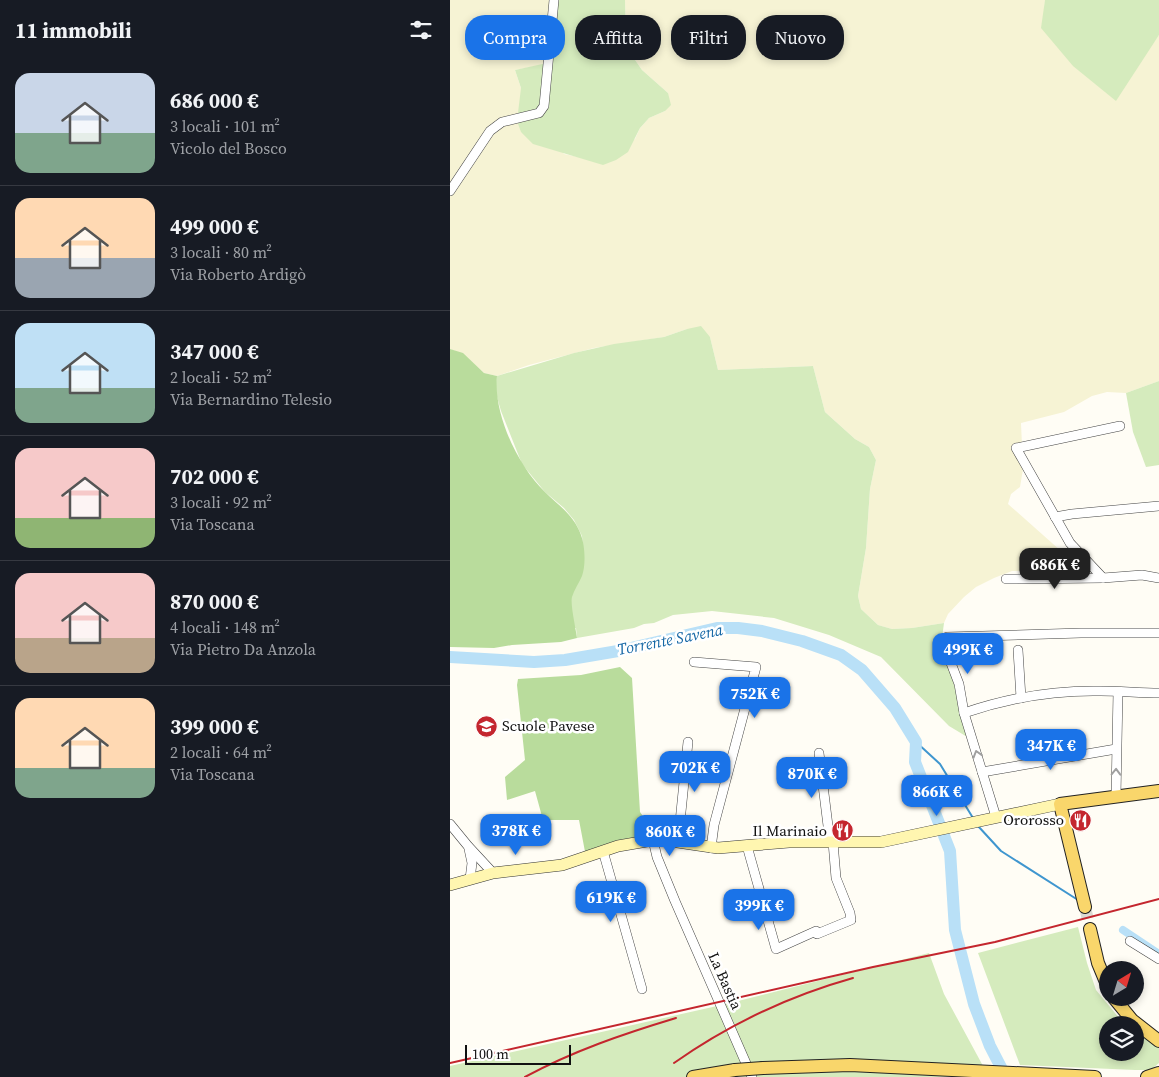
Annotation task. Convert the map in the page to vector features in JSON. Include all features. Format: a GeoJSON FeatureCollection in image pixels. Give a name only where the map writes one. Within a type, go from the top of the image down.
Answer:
{"type":"FeatureCollection","features":[{"type":"Feature","properties":{"kind":"main road"},"geometry":{"type":"LineString","coordinates":[[450,886],[470,878],[493,873],[556,866],[618,846],[653,840],[711,848],[789,842],[872,842],[896,840],[1060,804],[1159,791]]}},
{"type":"Feature","properties":{"kind":"main road"},"geometry":{"type":"LineString","coordinates":[[1060,804],[1085,907]]}},
{"type":"Feature","properties":{"kind":"main road"},"geometry":{"type":"LineString","coordinates":[[1090,929],[1099,965]]}},
{"type":"Feature","properties":{"kind":"main road"},"geometry":{"type":"LineString","coordinates":[[1121,1006],[1132,1020],[1159,1041]]}},
{"type":"Feature","properties":{"kind":"main road"},"geometry":{"type":"LineString","coordinates":[[694,1077],[735,1070],[841,1065],[1095,1077]]}},
{"type":"Feature","properties":{"kind":"main road"},"geometry":{"type":"LineString","coordinates":[[1147,1077],[1159,1072]]}},
{"type":"Feature","properties":{"kind":"street"},"geometry":{"type":"LineString","coordinates":[[450,191],[490,131],[502,122],[539,112],[544,106],[554,0]]}},
{"type":"Feature","properties":{"kind":"street"},"geometry":{"type":"LineString","coordinates":[[1104,578],[1070,543],[1016,448],[1120,426]]}},
{"type":"Feature","properties":{"kind":"street"},"geometry":{"type":"LineString","coordinates":[[1055,517],[1149,505],[1159,506]]}},
{"type":"Feature","properties":{"kind":"street"},"geometry":{"type":"LineString","coordinates":[[1006,580],[1104,578],[1142,575],[1159,578]]}},
{"type":"Feature","properties":{"kind":"street"},"geometry":{"type":"LineString","coordinates":[[990,818],[982,772],[964,713],[959,684],[944,643],[947,637],[1158,633]]}},
{"type":"Feature","properties":{"kind":"street"},"geometry":{"type":"LineString","coordinates":[[1018,650],[1021,698]]}},
{"type":"Feature","properties":{"kind":"street"},"geometry":{"type":"LineString","coordinates":[[694,662],[756,667],[714,825],[711,848]]}},
{"type":"Feature","properties":{"kind":"street"},"geometry":{"type":"LineString","coordinates":[[964,713],[1021,698],[1078,691],[1159,693]]}},
{"type":"Feature","properties":{"kind":"street"},"geometry":{"type":"LineString","coordinates":[[1116,796],[1118,692]]}},
{"type":"Feature","properties":{"kind":"street"},"geometry":{"type":"LineString","coordinates":[[678,842],[688,742]]}},
{"type":"Feature","properties":{"kind":"street"},"geometry":{"type":"LineString","coordinates":[[982,772],[1116,748]]}},
{"type":"Feature","properties":{"kind":"street"},"geometry":{"type":"LineString","coordinates":[[748,846],[776,949],[814,931],[817,934],[851,920],[836,878],[819,753]]}},
{"type":"Feature","properties":{"kind":"street"},"geometry":{"type":"LineString","coordinates":[[452,828],[493,873]]}},
{"type":"Feature","properties":{"kind":"street","name":"La Bastia"},"geometry":{"type":"LineString","coordinates":[[653,840],[674,901],[752,1077]]}},
{"type":"Feature","properties":{"kind":"street"},"geometry":{"type":"LineString","coordinates":[[468,846],[472,863],[470,878]]}},
{"type":"Feature","properties":{"kind":"street"},"geometry":{"type":"LineString","coordinates":[[604,851],[642,989]]}},
{"type":"Feature","properties":{"kind":"street"},"geometry":{"type":"LineString","coordinates":[[1130,941],[1159,959]]}},
{"type":"Feature","properties":{"kind":"shaded area"},"geometry":{"type":"Polygon","coordinates":[[[450,0],[550,0],[549,15],[465,15],[465,60],[547,60],[547,64],[515,70],[521,88],[564,154],[588,159],[635,139],[640,128],[649,118],[665,111],[668,93],[642,70],[635,60],[661,60],[661,15],[625,15],[625,0],[1045,0],[1044,16],[1148,50],[1159,35],[1159,381],[1126,393],[1107,392],[1092,396],[1064,412],[1021,423],[1023,469],[1020,487],[1011,494],[1008,504],[1070,559],[1071,571],[1012,571],[976,587],[948,614],[944,623],[892,629],[878,625],[861,609],[858,596],[866,548],[870,489],[876,460],[869,447],[855,439],[825,412],[813,366],[718,370],[710,337],[687,329],[664,337],[594,348],[529,365],[497,376],[484,373],[463,354],[450,349],[450,0]]]}},
{"type":"Feature","properties":{"kind":"green space"},"geometry":{"type":"Polygon","coordinates":[[[550,0],[625,0],[625,15],[575,15],[575,60],[635,60],[642,70],[668,93],[671,105],[665,111],[649,118],[640,128],[628,152],[616,160],[603,165],[533,144],[521,132],[517,121],[521,88],[515,70],[547,63],[547,60],[565,60],[565,15],[549,15],[550,0]]]}},
{"type":"Feature","properties":{"kind":"green space"},"geometry":{"type":"Polygon","coordinates":[[[1045,0],[1159,0],[1159,35],[1116,101],[1073,66],[1041,28],[1045,0]]]}},
{"type":"Feature","properties":{"kind":"green space"},"geometry":{"type":"Polygon","coordinates":[[[701,326],[710,337],[718,370],[813,366],[825,412],[855,439],[869,447],[876,460],[870,489],[866,548],[858,596],[861,609],[878,625],[892,629],[944,623],[942,638],[969,738],[949,726],[881,657],[829,635],[774,618],[712,611],[673,615],[654,623],[634,628],[577,638],[576,628],[450,619],[584,558],[582,536],[574,520],[564,508],[545,492],[522,464],[501,411],[495,390],[497,376],[574,353],[614,344],[664,337],[701,326]]]}},
{"type":"Feature","properties":{"kind":"green space"},"geometry":{"type":"Polygon","coordinates":[[[450,349],[463,353],[484,373],[497,376],[497,391],[503,423],[517,454],[535,481],[566,511],[578,528],[583,544],[584,561],[582,576],[572,597],[572,611],[577,638],[561,642],[494,648],[450,647],[450,349]]]}},
{"type":"Feature","properties":{"kind":"green space"},"geometry":{"type":"Polygon","coordinates":[[[1159,381],[1159,465],[1146,467],[1133,432],[1126,393],[1159,381]]]}},
{"type":"Feature","properties":{"kind":"green space"},"geometry":{"type":"Polygon","coordinates":[[[620,667],[632,678],[640,812],[660,840],[586,857],[579,820],[543,820],[535,791],[507,800],[505,777],[525,760],[517,685],[518,679],[581,675],[620,667]]]}},
{"type":"Feature","properties":{"kind":"green space"},"geometry":{"type":"Polygon","coordinates":[[[1078,927],[1087,963],[1099,994],[1099,1006],[1109,1006],[1118,1016],[1099,1016],[1099,1061],[1144,1061],[1144,1038],[1146,1037],[1159,1047],[1159,1063],[1148,1070],[1020,1065],[978,953],[1078,927]]]}},
{"type":"Feature","properties":{"kind":"green space"},"geometry":{"type":"Polygon","coordinates":[[[929,953],[944,994],[989,1077],[450,1077],[450,1066],[726,1004],[929,953]]]}},
{"type":"Feature","properties":{"kind":"waterway","name":"Torrente Savena"},"geometry":{"type":"LineString","coordinates":[[450,657],[534,662],[565,660],[618,651],[717,628],[738,628],[762,631],[802,641],[841,655],[862,670],[895,708],[916,742],[915,762],[950,851],[955,930],[974,1004],[990,1046],[1006,1077]]}},
{"type":"Feature","properties":{"kind":"waterway"},"geometry":{"type":"LineString","coordinates":[[916,742],[940,764],[973,818]]}},
{"type":"Feature","properties":{"kind":"waterway"},"geometry":{"type":"LineString","coordinates":[[978,826],[1001,851],[1078,900]]}},
{"type":"Feature","properties":{"kind":"waterway"},"geometry":{"type":"LineString","coordinates":[[1123,930],[1159,954]]}},
{"type":"Feature","properties":{"kind":"tunnel"},"geometry":{"type":"LineString","coordinates":[[1085,907],[1090,929]]}},
{"type":"Feature","properties":{"kind":"railway"},"geometry":{"type":"LineString","coordinates":[[450,1063],[873,967],[995,942],[1159,899]]}},
{"type":"Feature","properties":{"kind":"railway"},"geometry":{"type":"LineString","coordinates":[[674,1063],[716,1036],[760,1013],[829,985],[853,978]]}},
{"type":"Feature","properties":{"kind":"railway"},"geometry":{"type":"LineString","coordinates":[[525,1077],[561,1059],[599,1044],[676,1018]]}},
{"type":"Feature","properties":{"kind":"place","name":"Scuole Pavese"},"geometry":{"type":"Point","coordinates":[486,726]}},
{"type":"Feature","properties":{"kind":"place","name":"Ororosso"},"geometry":{"type":"Point","coordinates":[1080,820]}},
{"type":"Feature","properties":{"kind":"place","name":"Il Marinaio"},"geometry":{"type":"Point","coordinates":[843,831]}}]}
